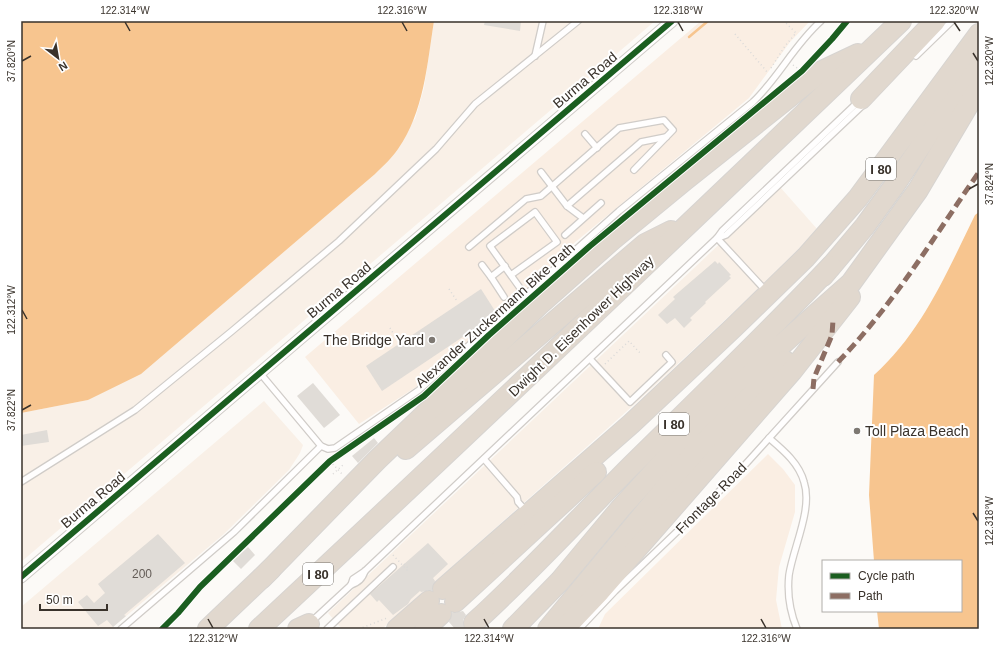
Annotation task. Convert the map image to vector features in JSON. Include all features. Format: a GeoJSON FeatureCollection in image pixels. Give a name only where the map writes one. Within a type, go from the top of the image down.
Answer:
{"type":"FeatureCollection","features":[{"type":"Feature","properties":{"kind":"highway","name":"Dwight D. Eisenhower Highway"},"geometry":{"type":"LineString","coordinates":[[259,629],[510,395],[900,21]]}},
{"type":"Feature","properties":{"kind":"highway"},"geometry":{"type":"LineString","coordinates":[[868,96],[935,21]]}},
{"type":"Feature","properties":{"kind":"highway","name":"I 80"},"geometry":{"type":"LineString","coordinates":[[425,629],[442,601],[528,513],[626,428],[769,294],[806,256],[858,198],[979,34]]}},
{"type":"Feature","properties":{"kind":"highway"},"geometry":{"type":"LineString","coordinates":[[262,578],[376,460],[539,305],[612,240],[684,180],[822,71],[874,46]]}},
{"type":"Feature","properties":{"kind":"highway","name":"I 80"},"geometry":{"type":"LineString","coordinates":[[513,629],[560,581],[657,467],[763,361],[778,344],[831,266],[885,198],[979,59]]}},
{"type":"Feature","properties":{"kind":"highway","name":"I 80"},"geometry":{"type":"LineString","coordinates":[[763,361],[851,284],[918,190],[979,88]]}},
{"type":"Feature","properties":{"kind":"highway","name":"I 80"},"geometry":{"type":"LineString","coordinates":[[395,622],[442,601],[569,498],[795,281],[840,233],[903,152],[950,101]]}},
{"type":"Feature","properties":{"kind":"highway"},"geometry":{"type":"LineString","coordinates":[[564,629],[600,591],[767,400],[829,325],[922,195],[979,104]]}},
{"type":"Feature","properties":{"kind":"highway"},"geometry":{"type":"LineString","coordinates":[[208,629],[325,519],[645,244],[689,222]]}},
{"type":"Feature","properties":{"kind":"highway","name":"I 80"},"geometry":{"type":"LineString","coordinates":[[474,623],[532,569],[619,478],[752,348],[831,266]]}},
{"type":"Feature","properties":{"kind":"highway"},"geometry":{"type":"LineString","coordinates":[[548,629],[696,451],[796,349],[851,284]]}},
{"type":"Feature","properties":{"kind":"street","name":"Burma Road"},"geometry":{"type":"LineString","coordinates":[[21,577],[672,21]]}},
{"type":"Feature","properties":{"kind":"lane"},"geometry":{"type":"LineString","coordinates":[[535,56],[543,21]]}},
{"type":"Feature","properties":{"kind":"lane"},"geometry":{"type":"LineString","coordinates":[[21,482],[135,410],[232,331],[339,241],[436,149],[475,104],[578,21]]}},
{"type":"Feature","properties":{"kind":"lane"},"geometry":{"type":"LineString","coordinates":[[260,373],[321,446],[328,450],[335,448],[419,390],[619,211],[753,102],[771,82],[802,39],[821,21]]}},
{"type":"Feature","properties":{"kind":"lane"},"geometry":{"type":"LineString","coordinates":[[717,238],[726,235],[942,21]]}},
{"type":"Feature","properties":{"kind":"lane"},"geometry":{"type":"LineString","coordinates":[[909,61],[952,21]]}},
{"type":"Feature","properties":{"kind":"lane"},"geometry":{"type":"LineString","coordinates":[[312,628],[351,585],[353,579],[365,571],[590,359],[717,238],[722,231],[868,96]]}},
{"type":"Feature","properties":{"kind":"lane"},"geometry":{"type":"LineString","coordinates":[[469,246],[526,199],[541,196],[619,128],[664,120],[673,130],[634,170]]}},
{"type":"Feature","properties":{"kind":"lane"},"geometry":{"type":"LineString","coordinates":[[585,134],[597,148]]}},
{"type":"Feature","properties":{"kind":"lane"},"geometry":{"type":"LineString","coordinates":[[567,206],[641,142],[666,137]]}},
{"type":"Feature","properties":{"kind":"lane"},"geometry":{"type":"LineString","coordinates":[[541,172],[567,206],[583,218]]}},
{"type":"Feature","properties":{"kind":"lane"},"geometry":{"type":"LineString","coordinates":[[565,235],[601,203]]}},
{"type":"Feature","properties":{"kind":"lane"},"geometry":{"type":"LineString","coordinates":[[511,275],[557,242],[535,212],[490,246],[525,295]]}},
{"type":"Feature","properties":{"kind":"lane"},"geometry":{"type":"LineString","coordinates":[[717,238],[769,294]]}},
{"type":"Feature","properties":{"kind":"lane"},"geometry":{"type":"LineString","coordinates":[[482,265],[504,297]]}},
{"type":"Feature","properties":{"kind":"lane"},"geometry":{"type":"LineString","coordinates":[[491,277],[504,266]]}},
{"type":"Feature","properties":{"kind":"lane"},"geometry":{"type":"LineString","coordinates":[[590,359],[630,402],[672,362],[666,355]]}},
{"type":"Feature","properties":{"kind":"lane","name":"Frontage Road"},"geometry":{"type":"LineString","coordinates":[[579,629],[615,591],[725,486],[838,362]]}},
{"type":"Feature","properties":{"kind":"lane"},"geometry":{"type":"LineString","coordinates":[[769,438],[794,463],[803,478],[806,488],[804,513],[788,587],[790,607],[797,629]]}},
{"type":"Feature","properties":{"kind":"lane"},"geometry":{"type":"LineString","coordinates":[[121,629],[234,532],[321,446]]}},
{"type":"Feature","properties":{"kind":"lane"},"geometry":{"type":"LineString","coordinates":[[484,459],[517,497],[518,502],[528,513]]}},
{"type":"Feature","properties":{"kind":"lane"},"geometry":{"type":"LineString","coordinates":[[312,628],[393,567]]}},
{"type":"Feature","properties":{"kind":"path"},"geometry":{"type":"LineString","coordinates":[[765,79],[785,46],[796,33],[784,21]]}},
{"type":"Feature","properties":{"kind":"path"},"geometry":{"type":"LineString","coordinates":[[735,34],[768,73]]}},
{"type":"Feature","properties":{"kind":"path"},"geometry":{"type":"LineString","coordinates":[[796,76],[806,66]]}},
{"type":"Feature","properties":{"kind":"path"},"geometry":{"type":"LineString","coordinates":[[449,289],[457,301]]}},
{"type":"Feature","properties":{"kind":"path"},"geometry":{"type":"LineString","coordinates":[[390,328],[398,340]]}},
{"type":"Feature","properties":{"kind":"path"},"geometry":{"type":"LineString","coordinates":[[605,364],[629,341],[640,353]]}},
{"type":"Feature","properties":{"kind":"path"},"geometry":{"type":"LineString","coordinates":[[324,466],[332,460],[344,477]]}},
{"type":"Feature","properties":{"kind":"path"},"geometry":{"type":"LineString","coordinates":[[334,474],[344,464]]}},
{"type":"Feature","properties":{"kind":"path"},"geometry":{"type":"LineString","coordinates":[[392,553],[407,570],[409,569],[404,564]]}},
{"type":"Feature","properties":{"kind":"path"},"geometry":{"type":"LineString","coordinates":[[359,629],[395,622]]}},
{"type":"Feature","properties":{"kind":"shaded area"},"geometry":{"type":"Polygon","coordinates":[[[21,21],[434,21],[423,88],[414,120],[398,149],[375,174],[141,374],[88,400],[21,413],[21,21]]]}},
{"type":"Feature","properties":{"kind":"shaded area"},"geometry":{"type":"Polygon","coordinates":[[[434,21],[655,21],[21,562],[21,413],[88,400],[415,119],[424,88],[434,21]]]}},
{"type":"Feature","properties":{"kind":"shaded area"},"geometry":{"type":"Polygon","coordinates":[[[701,21],[810,21],[790,42],[749,98],[567,249],[512,304],[416,387],[359,424],[305,357],[701,21]]]}},
{"type":"Feature","properties":{"kind":"shaded area"},"geometry":{"type":"Polygon","coordinates":[[[780,187],[818,230],[755,292],[636,403],[382,629],[342,629],[328,613],[780,187]]]}},
{"type":"Feature","properties":{"kind":"shaded area"},"geometry":{"type":"Polygon","coordinates":[[[979,212],[979,629],[879,629],[877,612],[962,612],[962,560],[874,560],[869,495],[874,375],[891,358],[920,321],[975,215],[979,212]]]}},
{"type":"Feature","properties":{"kind":"shaded area"},"geometry":{"type":"Polygon","coordinates":[[[264,401],[303,445],[300,453],[289,470],[224,534],[113,627],[113,629],[21,629],[21,607],[264,401]]]}},
{"type":"Feature","properties":{"kind":"shaded area"},"geometry":{"type":"Polygon","coordinates":[[[768,454],[783,469],[795,485],[795,512],[779,567],[776,600],[782,629],[598,629],[605,614],[768,454]]]}},
{"type":"Feature","properties":{"kind":"building"},"geometry":{"type":"Polygon","coordinates":[[[485,21],[521,21],[520,31],[484,25],[485,21]]]}},
{"type":"Feature","properties":{"kind":"building"},"geometry":{"type":"Polygon","coordinates":[[[715,261],[718,264],[719,262],[731,275],[729,276],[731,278],[705,302],[706,303],[690,318],[692,320],[684,328],[675,318],[667,324],[658,315],[675,299],[673,297],[715,261]]]}},
{"type":"Feature","properties":{"kind":"building","name":"The Bridge Yard"},"geometry":{"type":"Polygon","coordinates":[[[481,289],[497,314],[382,391],[366,366],[481,289]]]}},
{"type":"Feature","properties":{"kind":"building"},"geometry":{"type":"Polygon","coordinates":[[[313,383],[340,415],[324,428],[297,396],[313,383]]]}},
{"type":"Feature","properties":{"kind":"building"},"geometry":{"type":"Polygon","coordinates":[[[47,430],[49,442],[21,446],[21,435],[47,430]]]}},
{"type":"Feature","properties":{"kind":"building"},"geometry":{"type":"Polygon","coordinates":[[[374,438],[378,443],[358,463],[352,456],[374,438]]]}},
{"type":"Feature","properties":{"kind":"building"},"geometry":{"type":"Polygon","coordinates":[[[158,534],[185,563],[124,615],[126,616],[113,627],[107,620],[98,626],[78,602],[87,595],[94,603],[105,593],[98,584],[158,534]]]}},
{"type":"Feature","properties":{"kind":"building"},"geometry":{"type":"Polygon","coordinates":[[[428,543],[448,564],[433,578],[435,581],[432,590],[420,591],[408,604],[393,615],[379,600],[377,602],[370,594],[428,543]]]}},
{"type":"Feature","properties":{"kind":"building"},"geometry":{"type":"Polygon","coordinates":[[[248,547],[255,555],[241,569],[233,561],[248,547]]]}},
{"type":"Feature","properties":{"kind":"building"},"geometry":{"type":"Polygon","coordinates":[[[463,611],[466,615],[463,620],[465,629],[455,629],[449,622],[452,613],[463,611]]]}},
{"type":"Feature","properties":{"kind":"waterway"},"geometry":{"type":"LineString","coordinates":[[689,37],[708,21]]}},
{"type":"Feature","properties":{"kind":"marked path"},"geometry":{"type":"LineString","coordinates":[[838,362],[895,294],[979,172]]}},
{"type":"Feature","properties":{"kind":"marked path"},"geometry":{"type":"LineString","coordinates":[[813,389],[814,378],[832,335],[833,320]]}},
{"type":"Feature","properties":{"kind":"cycle path"},"geometry":{"type":"LineString","coordinates":[[21,577],[672,21]]}},
{"type":"Feature","properties":{"kind":"cycle path","name":"Alexander Zuckermann Bike Path"},"geometry":{"type":"LineString","coordinates":[[162,629],[200,587],[330,461],[424,396],[489,335],[590,246],[802,71],[847,21]]}},
{"type":"Feature","properties":{"kind":"place","name":"The Bridge Yard"},"geometry":{"type":"Point","coordinates":[432,340]}},
{"type":"Feature","properties":{"kind":"place","name":"Toll Plaza Beach"},"geometry":{"type":"Point","coordinates":[857,431]}}]}
